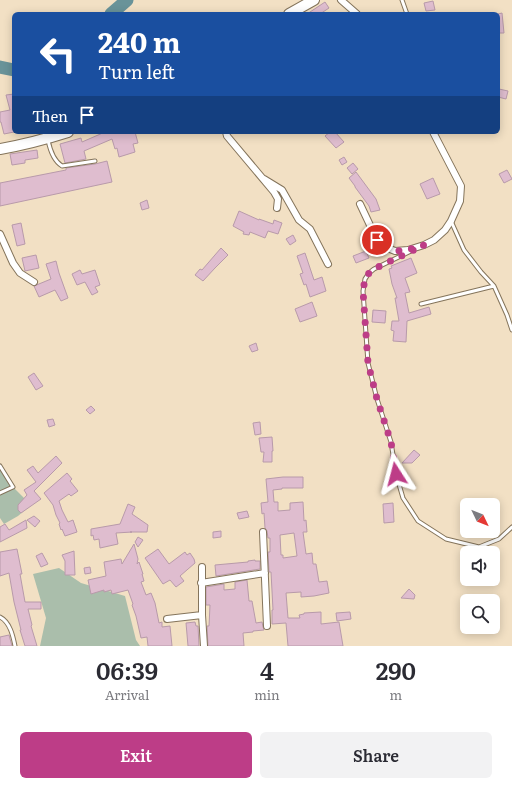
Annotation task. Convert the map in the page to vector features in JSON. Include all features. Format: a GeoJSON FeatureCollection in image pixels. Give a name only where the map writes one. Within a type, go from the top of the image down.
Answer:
{"type":"FeatureCollection","features":[{"type":"Feature","properties":{"kind":"highway"},"geometry":{"type":"LineString","coordinates":[[293,12],[314,0]]}},
{"type":"Feature","properties":{"kind":"highway"},"geometry":{"type":"LineString","coordinates":[[0,148],[48,139],[62,134]]}},
{"type":"Feature","properties":{"kind":"street"},"geometry":{"type":"LineString","coordinates":[[341,0],[355,12]]}},
{"type":"Feature","properties":{"kind":"street"},"geometry":{"type":"LineString","coordinates":[[226,134],[274,192],[278,199],[277,208]]}},
{"type":"Feature","properties":{"kind":"street"},"geometry":{"type":"LineString","coordinates":[[360,204],[377,240],[385,247],[395,251],[408,250],[424,245],[434,240],[445,230],[460,201],[462,186],[434,134]]}},
{"type":"Feature","properties":{"kind":"street"},"geometry":{"type":"LineString","coordinates":[[264,179],[282,190],[299,220],[310,229],[328,264]]}},
{"type":"Feature","properties":{"kind":"street"},"geometry":{"type":"LineString","coordinates":[[0,234],[13,263],[20,273],[34,282]]}},
{"type":"Feature","properties":{"kind":"street"},"geometry":{"type":"LineString","coordinates":[[263,532],[267,626]]}},
{"type":"Feature","properties":{"kind":"street"},"geometry":{"type":"LineString","coordinates":[[202,567],[201,583],[204,646]]}},
{"type":"Feature","properties":{"kind":"street"},"geometry":{"type":"LineString","coordinates":[[201,583],[265,573]]}},
{"type":"Feature","properties":{"kind":"street"},"geometry":{"type":"LineString","coordinates":[[167,618],[202,615]]}},
{"type":"Feature","properties":{"kind":"lane"},"geometry":{"type":"LineString","coordinates":[[402,0],[406,12]]}},
{"type":"Feature","properties":{"kind":"lane"},"geometry":{"type":"LineString","coordinates":[[48,139],[50,150],[58,164],[62,166],[95,160]]}},
{"type":"Feature","properties":{"kind":"lane"},"geometry":{"type":"LineString","coordinates":[[451,221],[464,250],[494,286],[512,330]]}},
{"type":"Feature","properties":{"kind":"lane"},"geometry":{"type":"LineString","coordinates":[[424,245],[374,269],[365,279],[363,291],[368,363],[377,399],[391,442],[396,474],[403,498],[418,521],[446,539],[479,547],[499,539],[512,527]]}},
{"type":"Feature","properties":{"kind":"lane"},"geometry":{"type":"LineString","coordinates":[[421,304],[494,286]]}},
{"type":"Feature","properties":{"kind":"lane"},"geometry":{"type":"LineString","coordinates":[[0,466],[13,487],[0,493]]}},
{"type":"Feature","properties":{"kind":"lane"},"geometry":{"type":"LineString","coordinates":[[0,617],[6,621],[10,627],[15,646]]}},
{"type":"Feature","properties":{"kind":"green space"},"geometry":{"type":"Polygon","coordinates":[[[0,466],[12,486],[31,505],[18,516],[4,524],[0,518],[0,466]]]}},
{"type":"Feature","properties":{"kind":"green space"},"geometry":{"type":"Polygon","coordinates":[[[59,568],[81,583],[125,596],[136,640],[140,646],[40,646],[46,618],[33,574],[59,568]]]}},
{"type":"Feature","properties":{"kind":"building"},"geometry":{"type":"Polygon","coordinates":[[[433,1],[435,10],[426,11],[424,3],[433,1]]]}},
{"type":"Feature","properties":{"kind":"building"},"geometry":{"type":"Polygon","coordinates":[[[325,2],[329,8],[323,12],[310,12],[325,2]]]}},
{"type":"Feature","properties":{"kind":"building"},"geometry":{"type":"Polygon","coordinates":[[[502,13],[504,33],[500,33],[500,14],[502,13]]]}},
{"type":"Feature","properties":{"kind":"building"},"geometry":{"type":"Polygon","coordinates":[[[500,89],[508,91],[506,99],[500,98],[500,89]]]}},
{"type":"Feature","properties":{"kind":"building"},"geometry":{"type":"Polygon","coordinates":[[[12,94],[12,132],[4,134],[0,122],[0,112],[10,110],[6,95],[12,94]]]}},
{"type":"Feature","properties":{"kind":"building"},"geometry":{"type":"Polygon","coordinates":[[[100,134],[136,134],[138,143],[133,144],[135,152],[119,157],[117,148],[115,149],[112,139],[84,151],[86,159],[65,163],[60,144],[81,138],[82,142],[100,134]]]}},
{"type":"Feature","properties":{"kind":"building"},"geometry":{"type":"Polygon","coordinates":[[[328,134],[337,134],[344,142],[336,148],[325,136],[328,134]]]}},
{"type":"Feature","properties":{"kind":"building"},"geometry":{"type":"Polygon","coordinates":[[[37,150],[38,158],[25,160],[25,163],[12,165],[10,154],[37,150]]]}},
{"type":"Feature","properties":{"kind":"building"},"geometry":{"type":"Polygon","coordinates":[[[344,157],[347,162],[342,165],[339,160],[344,157]]]}},
{"type":"Feature","properties":{"kind":"building"},"geometry":{"type":"Polygon","coordinates":[[[107,161],[112,182],[0,206],[0,183],[66,170],[66,168],[107,161]]]}},
{"type":"Feature","properties":{"kind":"building"},"geometry":{"type":"Polygon","coordinates":[[[353,163],[358,169],[352,174],[347,168],[353,163]]]}},
{"type":"Feature","properties":{"kind":"building"},"geometry":{"type":"Polygon","coordinates":[[[507,170],[512,179],[504,183],[499,174],[507,170]]]}},
{"type":"Feature","properties":{"kind":"building"},"geometry":{"type":"Polygon","coordinates":[[[356,172],[376,199],[380,210],[371,212],[369,206],[349,178],[356,172]]]}},
{"type":"Feature","properties":{"kind":"building"},"geometry":{"type":"Polygon","coordinates":[[[433,178],[440,194],[427,199],[420,184],[433,178]]]}},
{"type":"Feature","properties":{"kind":"building"},"geometry":{"type":"Polygon","coordinates":[[[147,200],[149,208],[142,210],[140,203],[147,200]]]}},
{"type":"Feature","properties":{"kind":"building"},"geometry":{"type":"Polygon","coordinates":[[[239,211],[259,220],[273,224],[274,220],[282,223],[278,234],[268,231],[265,238],[250,232],[249,235],[243,234],[244,232],[233,226],[239,211]]]}},
{"type":"Feature","properties":{"kind":"building"},"geometry":{"type":"Polygon","coordinates":[[[21,223],[25,244],[17,246],[12,225],[21,223]]]}},
{"type":"Feature","properties":{"kind":"building"},"geometry":{"type":"Polygon","coordinates":[[[293,235],[296,241],[290,245],[286,239],[293,235]]]}},
{"type":"Feature","properties":{"kind":"building"},"geometry":{"type":"Polygon","coordinates":[[[373,243],[376,252],[369,254],[367,245],[373,243]]]}},
{"type":"Feature","properties":{"kind":"building"},"geometry":{"type":"Polygon","coordinates":[[[221,248],[228,255],[203,281],[195,275],[200,269],[202,270],[221,248]]]}},
{"type":"Feature","properties":{"kind":"building"},"geometry":{"type":"Polygon","coordinates":[[[366,251],[369,258],[356,263],[353,256],[366,251]]]}},
{"type":"Feature","properties":{"kind":"building"},"geometry":{"type":"Polygon","coordinates":[[[305,253],[314,280],[322,277],[326,291],[310,297],[306,284],[304,285],[300,274],[303,273],[297,256],[305,253]]]}},
{"type":"Feature","properties":{"kind":"building"},"geometry":{"type":"Polygon","coordinates":[[[36,255],[39,268],[25,271],[22,258],[36,255]]]}},
{"type":"Feature","properties":{"kind":"building"},"geometry":{"type":"Polygon","coordinates":[[[411,258],[417,273],[405,278],[410,292],[405,293],[409,313],[429,307],[431,314],[407,321],[406,342],[393,341],[394,331],[391,330],[392,321],[399,321],[395,298],[397,298],[389,269],[392,268],[391,266],[411,258]]]}},
{"type":"Feature","properties":{"kind":"building"},"geometry":{"type":"Polygon","coordinates":[[[56,261],[68,298],[61,301],[55,290],[39,297],[34,286],[51,279],[46,264],[56,261]]]}},
{"type":"Feature","properties":{"kind":"building"},"geometry":{"type":"Polygon","coordinates":[[[80,270],[82,274],[95,270],[100,285],[95,287],[98,292],[92,295],[85,282],[77,285],[72,274],[80,270]]]}},
{"type":"Feature","properties":{"kind":"building"},"geometry":{"type":"Polygon","coordinates":[[[312,302],[317,316],[300,322],[295,309],[312,302]]]}},
{"type":"Feature","properties":{"kind":"building"},"geometry":{"type":"Polygon","coordinates":[[[373,310],[386,311],[385,323],[372,322],[373,310]]]}},
{"type":"Feature","properties":{"kind":"building"},"geometry":{"type":"Polygon","coordinates":[[[256,343],[258,350],[252,352],[249,346],[256,343]]]}},
{"type":"Feature","properties":{"kind":"building"},"geometry":{"type":"Polygon","coordinates":[[[34,373],[43,386],[36,390],[28,377],[34,373]]]}},
{"type":"Feature","properties":{"kind":"building"},"geometry":{"type":"Polygon","coordinates":[[[91,406],[95,410],[90,414],[86,410],[91,406]]]}},
{"type":"Feature","properties":{"kind":"building"},"geometry":{"type":"Polygon","coordinates":[[[53,419],[55,425],[49,427],[47,420],[53,419]]]}},
{"type":"Feature","properties":{"kind":"building"},"geometry":{"type":"Polygon","coordinates":[[[260,422],[261,434],[255,435],[253,423],[260,422]]]}},
{"type":"Feature","properties":{"kind":"building"},"geometry":{"type":"Polygon","coordinates":[[[272,437],[272,462],[263,462],[264,452],[261,452],[259,438],[272,437]]]}},
{"type":"Feature","properties":{"kind":"building"},"geometry":{"type":"Polygon","coordinates":[[[414,450],[420,455],[412,463],[402,463],[414,450]]]}},
{"type":"Feature","properties":{"kind":"building"},"geometry":{"type":"Polygon","coordinates":[[[56,456],[62,463],[34,491],[41,499],[21,513],[18,510],[18,505],[27,495],[24,490],[36,482],[27,470],[33,466],[38,473],[56,456]]]}},
{"type":"Feature","properties":{"kind":"building"},"geometry":{"type":"Polygon","coordinates":[[[67,473],[72,479],[70,481],[78,491],[71,496],[69,494],[59,501],[68,522],[73,520],[77,532],[65,536],[62,529],[61,530],[53,505],[44,493],[67,473]]]}},
{"type":"Feature","properties":{"kind":"building"},"geometry":{"type":"Polygon","coordinates":[[[303,477],[303,488],[282,488],[273,490],[274,502],[278,502],[278,511],[290,510],[290,503],[303,502],[304,521],[306,520],[307,532],[303,532],[306,554],[312,553],[313,564],[316,564],[319,582],[327,581],[329,593],[301,597],[301,592],[286,593],[288,618],[300,618],[299,615],[304,613],[321,612],[321,624],[339,622],[343,646],[288,646],[286,623],[272,624],[273,610],[271,572],[269,572],[268,552],[270,552],[270,538],[268,538],[265,528],[264,513],[262,514],[261,503],[268,502],[266,479],[303,477]],[[294,533],[280,535],[281,555],[283,555],[283,558],[297,556],[294,533]]]}},
{"type":"Feature","properties":{"kind":"building"},"geometry":{"type":"Polygon","coordinates":[[[393,503],[394,522],[384,523],[383,504],[393,503]]]}},
{"type":"Feature","properties":{"kind":"building"},"geometry":{"type":"Polygon","coordinates":[[[128,504],[135,507],[132,514],[148,525],[147,532],[116,533],[118,544],[100,548],[99,539],[94,540],[93,535],[91,536],[91,529],[120,524],[128,504]]]}},
{"type":"Feature","properties":{"kind":"building"},"geometry":{"type":"Polygon","coordinates":[[[247,511],[249,517],[239,519],[237,513],[247,511]]]}},
{"type":"Feature","properties":{"kind":"building"},"geometry":{"type":"Polygon","coordinates":[[[34,516],[40,521],[35,527],[27,520],[34,516]]]}},
{"type":"Feature","properties":{"kind":"building"},"geometry":{"type":"Polygon","coordinates":[[[26,520],[27,528],[0,542],[0,527],[5,524],[9,530],[26,520]]]}},
{"type":"Feature","properties":{"kind":"building"},"geometry":{"type":"Polygon","coordinates":[[[221,531],[221,537],[213,538],[213,532],[221,531]]]}},
{"type":"Feature","properties":{"kind":"building"},"geometry":{"type":"Polygon","coordinates":[[[138,537],[143,540],[138,547],[135,542],[138,537]]]}},
{"type":"Feature","properties":{"kind":"building"},"geometry":{"type":"Polygon","coordinates":[[[134,544],[138,559],[137,564],[139,562],[143,574],[144,581],[141,582],[146,595],[151,593],[155,603],[159,623],[162,622],[162,627],[170,626],[172,646],[148,646],[147,637],[141,638],[128,590],[112,594],[111,590],[104,592],[104,590],[91,594],[88,580],[106,576],[104,562],[121,559],[122,564],[134,544]]]}},
{"type":"Feature","properties":{"kind":"building"},"geometry":{"type":"Polygon","coordinates":[[[17,549],[22,574],[20,574],[25,602],[41,602],[41,609],[28,609],[37,646],[25,646],[20,630],[9,573],[0,576],[0,552],[17,549]]]}},
{"type":"Feature","properties":{"kind":"building"},"geometry":{"type":"Polygon","coordinates":[[[158,549],[169,564],[185,552],[187,555],[190,553],[194,559],[195,563],[180,576],[184,581],[176,587],[170,580],[163,584],[145,558],[158,549]]]}},
{"type":"Feature","properties":{"kind":"building"},"geometry":{"type":"Polygon","coordinates":[[[74,551],[75,575],[65,575],[65,561],[62,555],[74,551]]]}},
{"type":"Feature","properties":{"kind":"building"},"geometry":{"type":"Polygon","coordinates":[[[42,553],[48,564],[41,567],[36,556],[42,553]]]}},
{"type":"Feature","properties":{"kind":"building"},"geometry":{"type":"Polygon","coordinates":[[[255,560],[260,561],[260,569],[216,576],[215,565],[255,560]]]}},
{"type":"Feature","properties":{"kind":"building"},"geometry":{"type":"Polygon","coordinates":[[[90,567],[91,573],[85,574],[84,568],[90,567]]]}},
{"type":"Feature","properties":{"kind":"building"},"geometry":{"type":"Polygon","coordinates":[[[247,580],[249,601],[252,601],[256,623],[262,622],[264,630],[243,633],[244,646],[208,646],[207,626],[209,626],[210,605],[206,605],[206,587],[224,584],[224,590],[235,589],[235,582],[247,580]]]}},
{"type":"Feature","properties":{"kind":"building"},"geometry":{"type":"Polygon","coordinates":[[[409,589],[415,595],[414,599],[401,598],[409,589]]]}},
{"type":"Feature","properties":{"kind":"building"},"geometry":{"type":"Polygon","coordinates":[[[350,612],[351,619],[337,621],[336,613],[350,612]]]}},
{"type":"Feature","properties":{"kind":"building"},"geometry":{"type":"Polygon","coordinates":[[[195,622],[196,626],[198,626],[199,646],[188,646],[186,623],[195,622]]]}},
{"type":"Feature","properties":{"kind":"building"},"geometry":{"type":"Polygon","coordinates":[[[9,635],[12,646],[0,646],[0,637],[9,635]]]}},
{"type":"Feature","properties":{"kind":"waterway"},"geometry":{"type":"LineString","coordinates":[[113,12],[127,0]]}},
{"type":"Feature","properties":{"kind":"waterway"},"geometry":{"type":"LineString","coordinates":[[0,67],[12,70]]}},
{"type":"Feature","properties":{"kind":"route"},"geometry":{"type":"LineString","coordinates":[[377,240],[385,247],[395,251],[408,250],[424,245],[374,269],[365,279],[363,291],[368,363],[377,399],[391,442],[396,474]]}}]}
